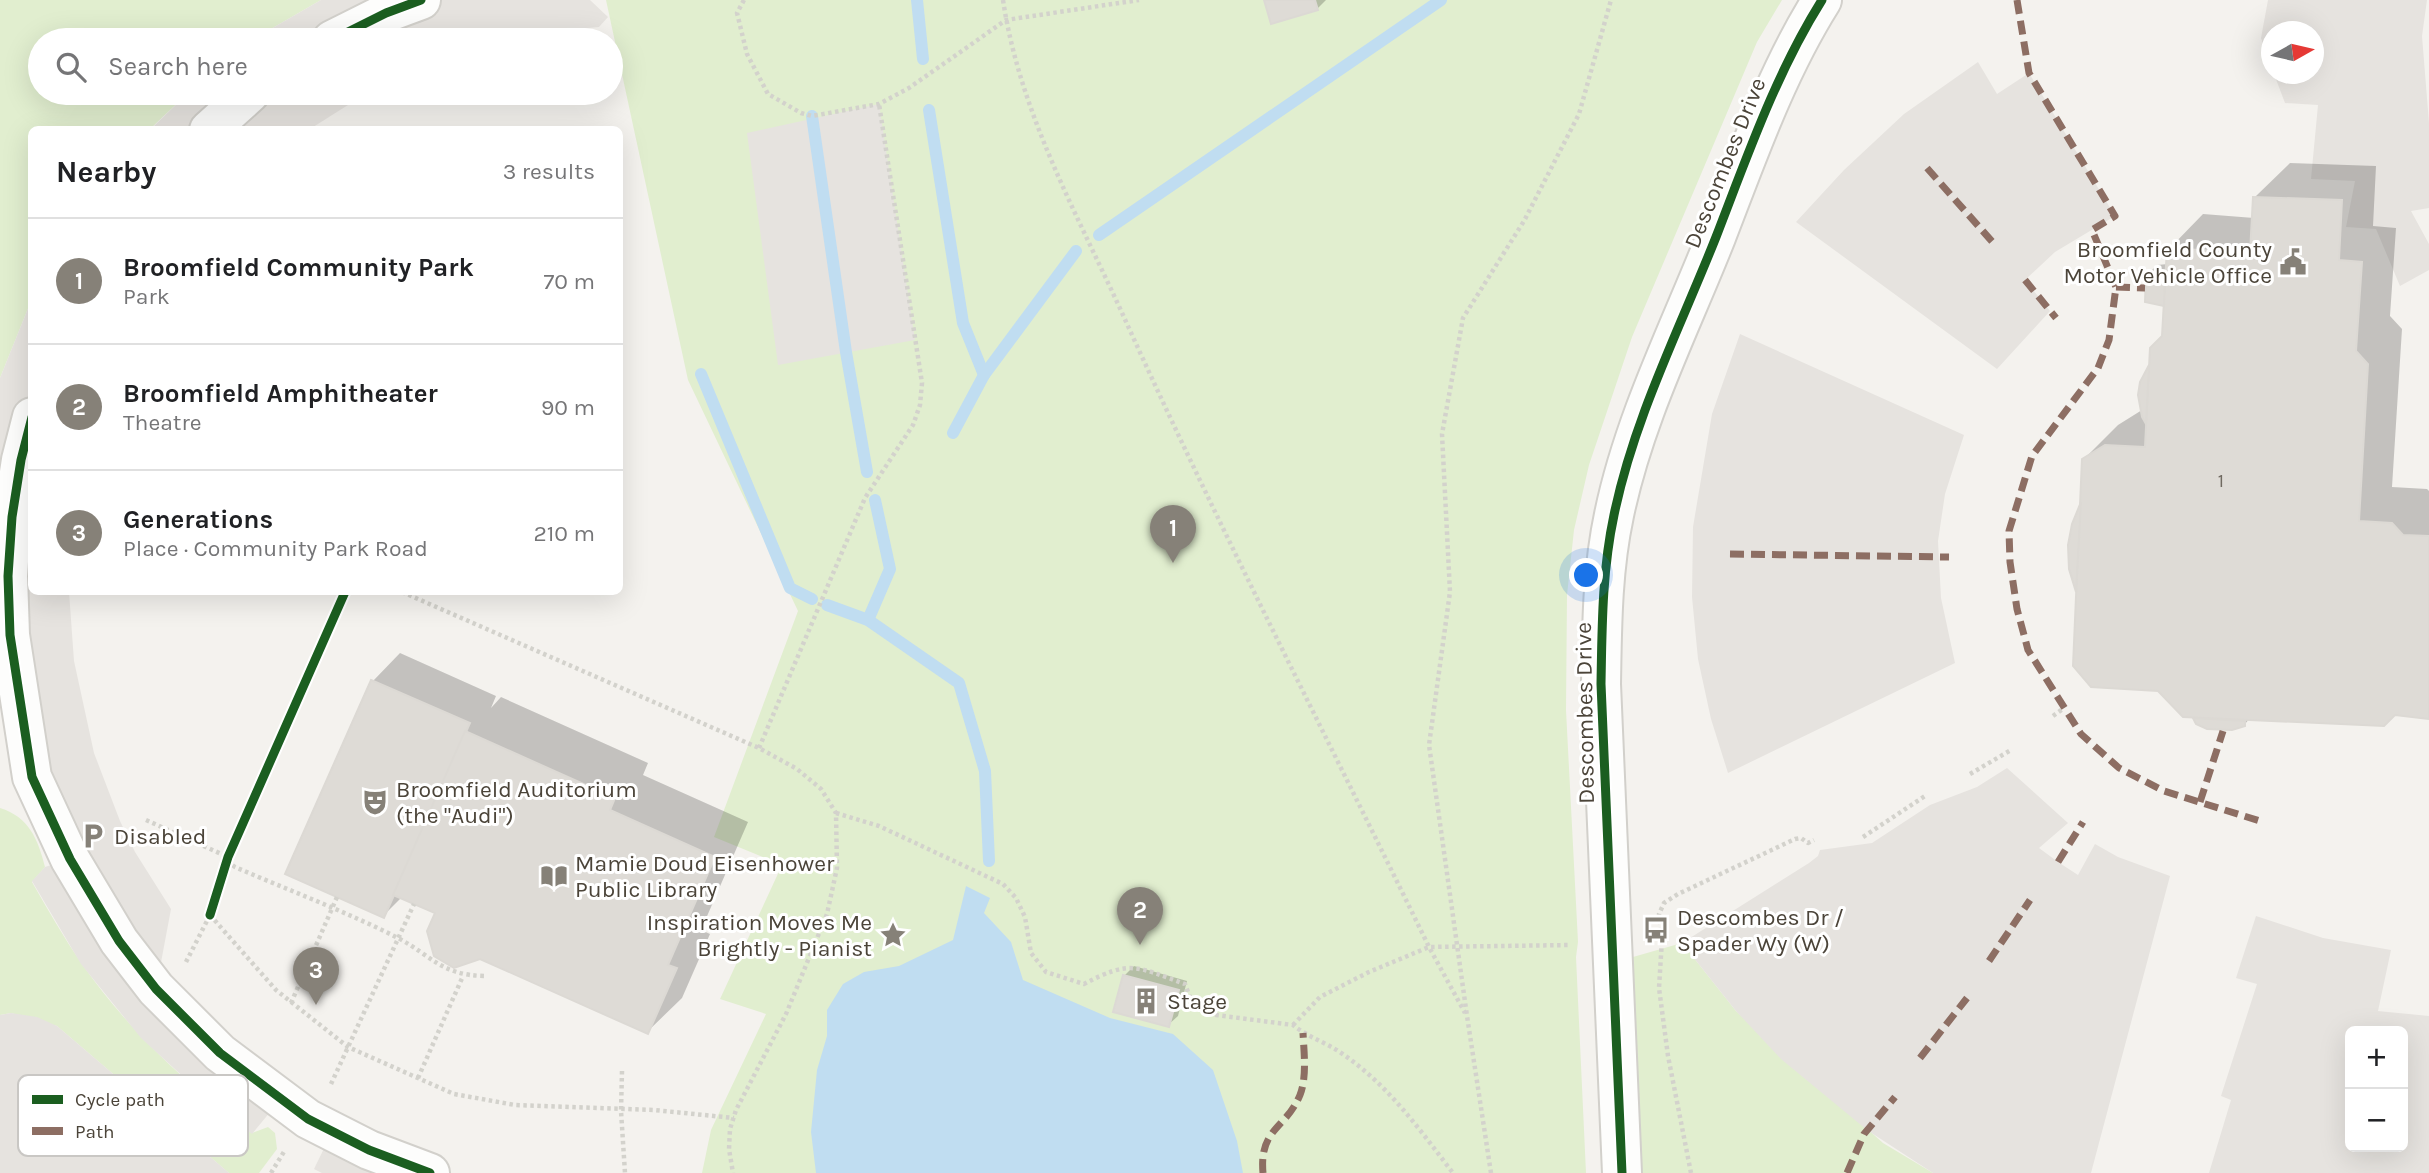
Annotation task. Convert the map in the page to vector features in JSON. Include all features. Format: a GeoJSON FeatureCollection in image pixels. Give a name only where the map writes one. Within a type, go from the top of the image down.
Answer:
{"type":"FeatureCollection","features":[{"type":"Feature","properties":{"kind":"street"},"geometry":{"type":"LineString","coordinates":[[356,28],[421,0]]}},
{"type":"Feature","properties":{"kind":"street","name":"Descombes Drive"},"geometry":{"type":"LineString","coordinates":[[1622,1173],[1601,684],[1602,619],[1614,516],[1630,453],[1651,394],[1783,73],[1822,0]]}},
{"type":"Feature","properties":{"kind":"street"},"geometry":{"type":"LineString","coordinates":[[213,126],[237,105]]}},
{"type":"Feature","properties":{"kind":"street"},"geometry":{"type":"LineString","coordinates":[[28,433],[12,517],[8,576],[10,635],[32,777],[70,859],[119,941],[156,989],[220,1053],[308,1119],[369,1150],[430,1173]]}},
{"type":"Feature","properties":{"kind":"path"},"geometry":{"type":"LineString","coordinates":[[744,0],[737,13],[747,54],[768,94],[801,113],[812,116],[879,104],[909,88],[1006,20],[1139,0]]}},
{"type":"Feature","properties":{"kind":"path"},"geometry":{"type":"LineString","coordinates":[[1003,0],[1020,82],[1044,145],[1161,397],[1429,947],[1467,1016]]}},
{"type":"Feature","properties":{"kind":"path"},"geometry":{"type":"LineString","coordinates":[[1491,1173],[1429,745],[1450,592],[1442,434],[1463,318],[1524,220],[1579,114],[1611,0]]}},
{"type":"Feature","properties":{"kind":"path"},"geometry":{"type":"LineString","coordinates":[[759,748],[865,498],[913,425],[920,405],[922,383],[879,104]]}},
{"type":"Feature","properties":{"kind":"path"},"geometry":{"type":"LineString","coordinates":[[344,595],[227,859],[210,915],[276,990],[348,1048],[454,1094],[515,1105],[621,1111],[654,1110],[734,1118]]}},
{"type":"Feature","properties":{"kind":"path"},"geometry":{"type":"LineString","coordinates":[[409,595],[759,748],[797,769],[821,789],[836,813],[837,868],[827,914],[786,1014],[730,1129],[729,1149],[733,1173]]}},
{"type":"Feature","properties":{"kind":"path"},"geometry":{"type":"LineString","coordinates":[[2053,716],[2064,708]]}},
{"type":"Feature","properties":{"kind":"path"},"geometry":{"type":"LineString","coordinates":[[1970,774],[2011,750]]}},
{"type":"Feature","properties":{"kind":"path"},"geometry":{"type":"LineString","coordinates":[[1863,837],[1926,796]]}},
{"type":"Feature","properties":{"kind":"path"},"geometry":{"type":"LineString","coordinates":[[836,813],[879,826],[1003,884],[1016,898],[1025,917],[1031,953],[1045,972],[1084,984],[1108,971],[1129,966],[1185,985],[1193,1005],[1216,1014],[1293,1025],[1344,1054],[1399,1102],[1453,1173]]}},
{"type":"Feature","properties":{"kind":"path"},"geometry":{"type":"LineString","coordinates":[[146,820],[227,859],[235,867],[399,939],[432,962],[463,975],[484,976]]}},
{"type":"Feature","properties":{"kind":"path"},"geometry":{"type":"LineString","coordinates":[[1691,1173],[1666,1042],[1659,988],[1662,939],[1659,914],[1664,903],[1678,894],[1760,854],[1795,839],[1801,838],[1808,843],[1814,840]]}},
{"type":"Feature","properties":{"kind":"path"},"geometry":{"type":"LineString","coordinates":[[291,1003],[337,897]]}},
{"type":"Feature","properties":{"kind":"path"},"geometry":{"type":"LineString","coordinates":[[328,1090],[414,904]]}},
{"type":"Feature","properties":{"kind":"path"},"geometry":{"type":"LineString","coordinates":[[1293,1025],[1320,997],[1369,972],[1429,947],[1566,946],[1578,942]]}},
{"type":"Feature","properties":{"kind":"path"},"geometry":{"type":"LineString","coordinates":[[418,1078],[463,975]]}},
{"type":"Feature","properties":{"kind":"path"},"geometry":{"type":"LineString","coordinates":[[622,1071],[621,1111],[625,1173]]}},
{"type":"Feature","properties":{"kind":"path"},"geometry":{"type":"LineString","coordinates":[[271,1173],[286,1149]]}},
{"type":"Feature","properties":{"kind":"green space"},"geometry":{"type":"Polygon","coordinates":[[[0,0],[321,0],[273,28],[28,28],[28,105],[175,105],[153,126],[28,126],[28,308],[0,378],[0,0]]]}},
{"type":"Feature","properties":{"kind":"green space"},"geometry":{"type":"Polygon","coordinates":[[[606,0],[1782,0],[1757,42],[1632,337],[1589,465],[1574,530],[1567,595],[1566,710],[1586,1173],[702,1173],[711,1130],[766,1014],[720,999],[782,865],[714,837],[798,611],[688,380],[623,79],[623,28],[612,28],[606,0]]]}},
{"type":"Feature","properties":{"kind":"green space"},"geometry":{"type":"Polygon","coordinates":[[[0,808],[18,817],[31,830],[45,867],[32,882],[75,954],[119,1012],[181,1075],[114,1075],[57,1026],[11,1013],[0,1015],[0,808]]]}},
{"type":"Feature","properties":{"kind":"green space"},"geometry":{"type":"Polygon","coordinates":[[[1682,943],[1736,1011],[1883,1143],[1933,1173],[1622,1173],[1612,963],[1682,943]]]}},
{"type":"Feature","properties":{"kind":"green space"},"geometry":{"type":"Polygon","coordinates":[[[268,1127],[275,1133],[277,1149],[259,1173],[229,1173],[209,1156],[248,1156],[248,1130],[252,1133],[268,1127]]]}},
{"type":"Feature","properties":{"kind":"shaded area"},"geometry":{"type":"Polygon","coordinates":[[[321,0],[590,0],[608,17],[599,27],[588,28],[273,28],[321,0]]]}},
{"type":"Feature","properties":{"kind":"shaded area"},"geometry":{"type":"Polygon","coordinates":[[[2268,0],[2427,0],[2422,36],[2429,123],[2429,208],[2411,211],[2429,244],[2429,270],[2400,286],[2376,229],[2346,227],[2355,181],[2311,179],[2318,105],[2285,103],[2278,84],[2324,84],[2324,21],[2264,21],[2268,0]]]}},
{"type":"Feature","properties":{"kind":"shaded area"},"geometry":{"type":"Polygon","coordinates":[[[1978,62],[1997,94],[2029,73],[2115,216],[2055,252],[2025,280],[2050,311],[1997,369],[1796,222],[1844,170],[1904,114],[1978,62]]]}},
{"type":"Feature","properties":{"kind":"shaded area"},"geometry":{"type":"Polygon","coordinates":[[[879,104],[915,340],[778,365],[747,133],[879,104]]]}},
{"type":"Feature","properties":{"kind":"shaded area"},"geometry":{"type":"Polygon","coordinates":[[[176,105],[348,105],[315,126],[154,126],[176,105]]]}},
{"type":"Feature","properties":{"kind":"shaded area"},"geometry":{"type":"Polygon","coordinates":[[[28,308],[28,438],[10,563],[28,553],[28,595],[69,595],[74,661],[94,753],[135,852],[171,909],[156,989],[280,1100],[252,1134],[248,1131],[248,1075],[181,1075],[141,1038],[81,964],[32,881],[45,867],[70,859],[0,695],[0,378],[28,308]]]}},
{"type":"Feature","properties":{"kind":"shaded area"},"geometry":{"type":"Polygon","coordinates":[[[1740,334],[1964,435],[1945,494],[1938,541],[1941,598],[1955,663],[1728,773],[1711,719],[1698,659],[1692,597],[1693,527],[1712,414],[1740,334]]]}},
{"type":"Feature","properties":{"kind":"shaded area"},"geometry":{"type":"Polygon","coordinates":[[[2007,768],[2068,823],[2039,848],[2058,862],[2078,875],[2095,844],[2118,857],[2170,876],[2091,1173],[1933,1173],[1867,1130],[1781,1059],[1736,1011],[1682,943],[1809,863],[1818,856],[1820,850],[1872,843],[1930,805],[1977,787],[2007,768]]]}},
{"type":"Feature","properties":{"kind":"shaded area"},"geometry":{"type":"Polygon","coordinates":[[[2256,916],[2323,938],[2391,950],[2378,1011],[2429,1016],[2429,1173],[2209,1173],[2231,1100],[2221,1096],[2257,984],[2236,978],[2256,916]]]}},
{"type":"Feature","properties":{"kind":"shaded area"},"geometry":{"type":"Polygon","coordinates":[[[11,1013],[37,1017],[57,1026],[114,1075],[18,1075],[18,1156],[209,1156],[229,1173],[0,1173],[0,1015],[11,1013]]]}},
{"type":"Feature","properties":{"kind":"shaded area"},"geometry":{"type":"Polygon","coordinates":[[[332,1132],[430,1173],[322,1173],[314,1169],[332,1132]]]}},
{"type":"Feature","properties":{"kind":"water"},"geometry":{"type":"Polygon","coordinates":[[[966,886],[990,898],[984,913],[1011,942],[1023,980],[1110,1018],[1173,1034],[1213,1070],[1237,1141],[1243,1173],[816,1173],[811,1132],[817,1070],[827,1036],[827,1010],[843,984],[864,972],[899,966],[953,940],[966,886]]]}},
{"type":"Feature","properties":{"kind":"building"},"geometry":{"type":"Polygon","coordinates":[[[1264,0],[1315,0],[1318,10],[1271,24],[1264,0]]]}},
{"type":"Feature","properties":{"kind":"building"},"geometry":{"type":"Polygon","coordinates":[[[2253,197],[2342,200],[2339,260],[2362,262],[2356,351],[2368,364],[2359,521],[2392,523],[2403,535],[2429,536],[2429,719],[2395,715],[2384,726],[2183,717],[2158,691],[2091,687],[2073,666],[2082,459],[2105,445],[2145,447],[2150,348],[2162,336],[2167,248],[2250,253],[2253,197]]]}},
{"type":"Feature","properties":{"kind":"building"},"geometry":{"type":"Polygon","coordinates":[[[2165,272],[2164,306],[2145,302],[2146,274],[2165,272]]]}},
{"type":"Feature","properties":{"kind":"building"},"geometry":{"type":"Polygon","coordinates":[[[2149,365],[2146,424],[2138,395],[2140,382],[2149,365]]]}},
{"type":"Feature","properties":{"kind":"building"},"geometry":{"type":"Polygon","coordinates":[[[2081,502],[2076,592],[2069,569],[2068,545],[2072,524],[2081,502]]]}},
{"type":"Feature","properties":{"kind":"building","name":"Broomfield Auditorium (the \"Audi\")"},"geometry":{"type":"Polygon","coordinates":[[[371,680],[470,723],[384,918],[285,874],[371,680]]]}},
{"type":"Feature","properties":{"kind":"building"},"geometry":{"type":"Polygon","coordinates":[[[2193,718],[2245,721],[2245,726],[2232,730],[2207,729],[2196,724],[2193,718]]]}},
{"type":"Feature","properties":{"kind":"building","name":"Mamie Doud Eisenhower Public Library"},"geometry":{"type":"Polygon","coordinates":[[[465,731],[615,798],[610,810],[715,857],[668,965],[677,968],[648,1034],[480,959],[454,968],[434,956],[427,931],[435,913],[393,895],[465,731]]]}},
{"type":"Feature","properties":{"kind":"building","name":"Stage"},"geometry":{"type":"Polygon","coordinates":[[[1123,975],[1179,990],[1169,1027],[1113,1012],[1123,975]]]}},
{"type":"Feature","properties":{"kind":"waterway"},"geometry":{"type":"LineString","coordinates":[[917,0],[923,59]]}},
{"type":"Feature","properties":{"kind":"waterway"},"geometry":{"type":"LineString","coordinates":[[1099,235],[1441,0]]}},
{"type":"Feature","properties":{"kind":"waterway"},"geometry":{"type":"LineString","coordinates":[[929,110],[963,323],[984,375]]}},
{"type":"Feature","properties":{"kind":"waterway"},"geometry":{"type":"LineString","coordinates":[[812,116],[846,352],[867,472]]}},
{"type":"Feature","properties":{"kind":"waterway"},"geometry":{"type":"LineString","coordinates":[[953,433],[984,375],[1076,251]]}},
{"type":"Feature","properties":{"kind":"waterway"},"geometry":{"type":"LineString","coordinates":[[701,374],[790,588],[812,599]]}},
{"type":"Feature","properties":{"kind":"waterway"},"geometry":{"type":"LineString","coordinates":[[868,620],[890,569],[875,500]]}},
{"type":"Feature","properties":{"kind":"waterway"},"geometry":{"type":"LineString","coordinates":[[827,605],[868,620],[959,683],[985,771],[989,861]]}},
{"type":"Feature","properties":{"kind":"marked path"},"geometry":{"type":"LineString","coordinates":[[2017,0],[2029,73],[2115,216],[2092,230],[2116,287],[2109,340],[2098,368],[2032,456],[2009,531],[2010,562],[2017,609],[2028,650],[2081,734],[2119,768],[2164,791],[2263,822]]}},
{"type":"Feature","properties":{"kind":"marked path"},"geometry":{"type":"LineString","coordinates":[[1927,168],[1996,246]]}},
{"type":"Feature","properties":{"kind":"marked path"},"geometry":{"type":"LineString","coordinates":[[2025,280],[2056,318]]}},
{"type":"Feature","properties":{"kind":"marked path"},"geometry":{"type":"LineString","coordinates":[[2116,287],[2145,288]]}},
{"type":"Feature","properties":{"kind":"marked path"},"geometry":{"type":"LineString","coordinates":[[1730,554],[1949,557]]}},
{"type":"Feature","properties":{"kind":"marked path"},"geometry":{"type":"LineString","coordinates":[[2200,802],[2223,731]]}},
{"type":"Feature","properties":{"kind":"marked path"},"geometry":{"type":"LineString","coordinates":[[2058,862],[2083,822]]}},
{"type":"Feature","properties":{"kind":"marked path"},"geometry":{"type":"LineString","coordinates":[[1989,961],[2030,900]]}},
{"type":"Feature","properties":{"kind":"marked path"},"geometry":{"type":"LineString","coordinates":[[1920,1058],[1967,998]]}},
{"type":"Feature","properties":{"kind":"marked path"},"geometry":{"type":"LineString","coordinates":[[1263,1173],[1263,1158],[1269,1138],[1300,1095],[1304,1081],[1303,1033]]}},
{"type":"Feature","properties":{"kind":"marked path"},"geometry":{"type":"LineString","coordinates":[[1847,1173],[1864,1134],[1895,1097]]}},
{"type":"Feature","properties":{"kind":"cycle path"},"geometry":{"type":"LineString","coordinates":[[356,28],[421,0]]}},
{"type":"Feature","properties":{"kind":"cycle path"},"geometry":{"type":"LineString","coordinates":[[1622,1173],[1601,684],[1603,600],[1610,536],[1633,443],[1659,374],[1776,86],[1822,0]]}},
{"type":"Feature","properties":{"kind":"cycle path"},"geometry":{"type":"LineString","coordinates":[[28,433],[12,517],[8,576],[10,635],[32,777],[70,859],[119,941],[156,989],[220,1053],[308,1119],[369,1150],[430,1173]]}},
{"type":"Feature","properties":{"kind":"cycle path"},"geometry":{"type":"LineString","coordinates":[[210,915],[228,857],[344,595]]}},
{"type":"Feature","properties":{"kind":"place","name":"Broomfield County Motor Vehicle Office"},"geometry":{"type":"Point","coordinates":[2293,262]}},
{"type":"Feature","properties":{"kind":"place","name":"Broomfield Community Park"},"geometry":{"type":"Point","coordinates":[1173,563]}},
{"type":"Feature","properties":{"kind":"place","name":"Broomfield Auditorium (the \"Audi\")"},"geometry":{"type":"Point","coordinates":[375,802]}},
{"type":"Feature","properties":{"kind":"place","name":"Disabled"},"geometry":{"type":"Point","coordinates":[93,836]}},
{"type":"Feature","properties":{"kind":"place","name":"Mamie Doud Eisenhower Public Library"},"geometry":{"type":"Point","coordinates":[554,876]}},
{"type":"Feature","properties":{"kind":"place","name":"Descombes Dr / Spader Wy (W)"},"geometry":{"type":"Point","coordinates":[1656,930]}},
{"type":"Feature","properties":{"kind":"place","name":"Inspiration Moves Me Brightly - Pianist"},"geometry":{"type":"Point","coordinates":[893,935]}},
{"type":"Feature","properties":{"kind":"place","name":"Broomfield Amphitheater"},"geometry":{"type":"Point","coordinates":[1140,945]}},
{"type":"Feature","properties":{"kind":"place","name":"Stage"},"geometry":{"type":"Point","coordinates":[1146,1001]}},
{"type":"Feature","properties":{"kind":"place","name":"Generations"},"geometry":{"type":"Point","coordinates":[316,1005]}}]}
